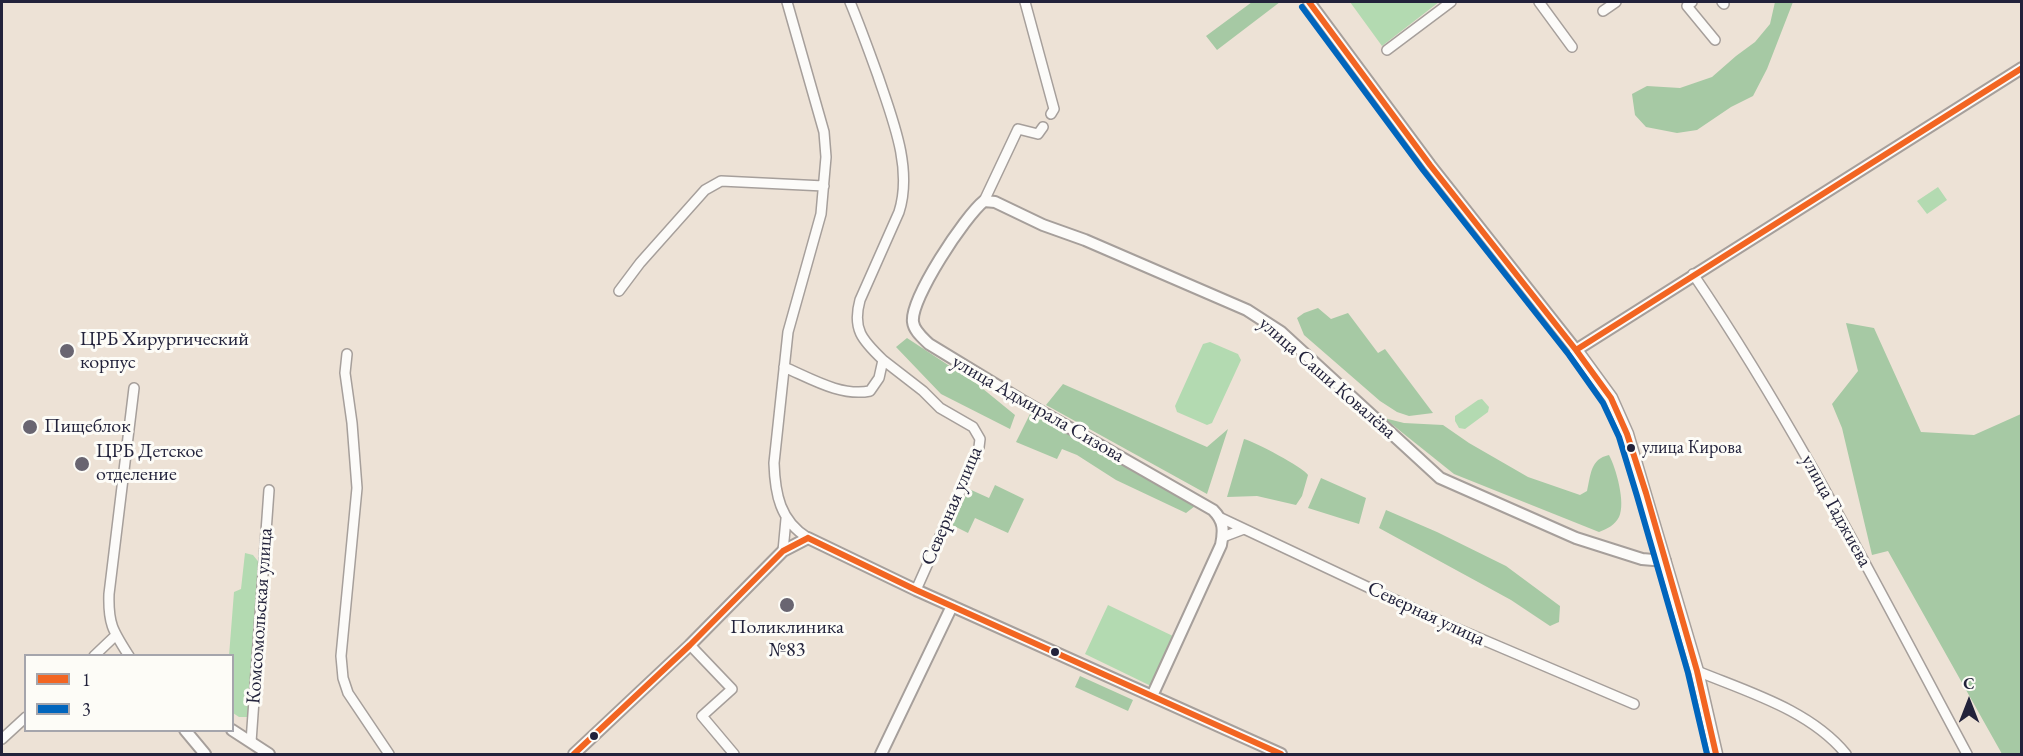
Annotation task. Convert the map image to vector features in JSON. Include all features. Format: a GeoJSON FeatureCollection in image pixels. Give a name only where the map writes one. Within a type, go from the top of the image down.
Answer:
{"type":"FeatureCollection","features":[{"type":"Feature","properties":{"kind":"main road"},"geometry":{"type":"LineString","coordinates":[[1576,350],[1611,398],[1627,434],[1697,671],[1716,754]]}},
{"type":"Feature","properties":{"kind":"street"},"geometry":{"type":"LineString","coordinates":[[787,2],[824,132],[826,156],[821,214],[788,332],[784,367],[774,478],[786,519],[795,530],[808,538],[916,590],[1152,696],[1260,750],[1281,754]]}},
{"type":"Feature","properties":{"kind":"street"},"geometry":{"type":"LineString","coordinates":[[784,367],[831,387],[849,392],[863,392],[870,391],[879,378],[883,360],[861,336],[857,324],[857,311],[899,212],[904,184],[894,122],[850,2]]}},
{"type":"Feature","properties":{"kind":"street"},"geometry":{"type":"LineString","coordinates":[[1025,2],[1054,109],[1051,114]]}},
{"type":"Feature","properties":{"kind":"street"},"geometry":{"type":"LineString","coordinates":[[1309,2],[1430,165],[1576,350],[2022,68]]}},
{"type":"Feature","properties":{"kind":"street"},"geometry":{"type":"LineString","coordinates":[[1387,50],[1451,2]]}},
{"type":"Feature","properties":{"kind":"street"},"geometry":{"type":"LineString","coordinates":[[1539,2],[1572,47]]}},
{"type":"Feature","properties":{"kind":"street"},"geometry":{"type":"LineString","coordinates":[[1604,11],[1616,2]]}},
{"type":"Feature","properties":{"kind":"street"},"geometry":{"type":"LineString","coordinates":[[1692,2],[1687,6],[1715,40]]}},
{"type":"Feature","properties":{"kind":"street","name":"улица Адмирала Сизова"},"geometry":{"type":"LineString","coordinates":[[1042,127],[1038,134],[1018,129],[984,201],[977,206],[965,223],[922,290],[914,309],[913,323],[917,332],[929,345],[1213,510],[1221,518]]}},
{"type":"Feature","properties":{"kind":"street"},"geometry":{"type":"LineString","coordinates":[[619,291],[640,263],[705,190],[721,181],[824,186]]}},
{"type":"Feature","properties":{"kind":"street","name":"улица Саши Ковалёва"},"geometry":{"type":"LineString","coordinates":[[984,201],[995,202],[1043,225],[1085,240],[1247,310],[1286,337],[1440,478],[1576,538],[1642,559],[1665,561]]}},
{"type":"Feature","properties":{"kind":"street","name":"улица Гаджиева"},"geometry":{"type":"LineString","coordinates":[[1694,274],[1736,339],[1809,462],[1967,754]]}},
{"type":"Feature","properties":{"kind":"street"},"geometry":{"type":"LineString","coordinates":[[347,354],[345,373],[357,488],[341,656],[343,678],[348,693],[389,754]]}},
{"type":"Feature","properties":{"kind":"street","name":"Северная улица"},"geometry":{"type":"LineString","coordinates":[[883,360],[923,391],[940,408],[973,427],[980,439],[966,478],[916,590]]}},
{"type":"Feature","properties":{"kind":"street"},"geometry":{"type":"LineString","coordinates":[[128,654],[115,636],[108,614],[134,388]]}},
{"type":"Feature","properties":{"kind":"street","name":"Комсомольская улица"},"geometry":{"type":"LineString","coordinates":[[251,742],[269,490]]}},
{"type":"Feature","properties":{"kind":"street"},"geometry":{"type":"LineString","coordinates":[[1152,696],[1221,545],[1223,537],[1221,518]]}},
{"type":"Feature","properties":{"kind":"street","name":"Северная улица"},"geometry":{"type":"LineString","coordinates":[[1221,518],[1446,624],[1634,704]]}},
{"type":"Feature","properties":{"kind":"street"},"geometry":{"type":"LineString","coordinates":[[783,551],[786,519]]}},
{"type":"Feature","properties":{"kind":"street"},"geometry":{"type":"LineString","coordinates":[[1223,537],[1244,529]]}},
{"type":"Feature","properties":{"kind":"street"},"geometry":{"type":"LineString","coordinates":[[574,754],[690,645],[783,551],[808,538]]}},
{"type":"Feature","properties":{"kind":"street"},"geometry":{"type":"LineString","coordinates":[[881,754],[952,606]]}},
{"type":"Feature","properties":{"kind":"street"},"geometry":{"type":"LineString","coordinates":[[96,654],[115,636]]}},
{"type":"Feature","properties":{"kind":"street"},"geometry":{"type":"LineString","coordinates":[[690,645],[732,689],[702,716],[735,754]]}},
{"type":"Feature","properties":{"kind":"street"},"geometry":{"type":"LineString","coordinates":[[1697,671],[1783,707],[1820,729],[1846,754]]}},
{"type":"Feature","properties":{"kind":"street"},"geometry":{"type":"LineString","coordinates":[[2,739],[24,719]]}},
{"type":"Feature","properties":{"kind":"street"},"geometry":{"type":"LineString","coordinates":[[234,731],[269,754]]}},
{"type":"Feature","properties":{"kind":"street"},"geometry":{"type":"LineString","coordinates":[[187,732],[205,754]]}},
{"type":"Feature","properties":{"kind":"green space"},"geometry":{"type":"Polygon","coordinates":[[[1252,2],[1280,2],[1217,50],[1206,36],[1252,2]]]}},
{"type":"Feature","properties":{"kind":"green space"},"geometry":{"type":"Polygon","coordinates":[[[1350,2],[1439,2],[1382,46],[1350,2]]]}},
{"type":"Feature","properties":{"kind":"green space"},"geometry":{"type":"Polygon","coordinates":[[[1775,2],[1793,2],[1767,69],[1753,96],[1731,107],[1697,130],[1677,133],[1646,127],[1635,115],[1632,94],[1647,86],[1680,88],[1712,77],[1755,42],[1770,24],[1775,2]]]}},
{"type":"Feature","properties":{"kind":"green space"},"geometry":{"type":"Polygon","coordinates":[[[1938,187],[1947,200],[1927,214],[1917,201],[1938,187]]]}},
{"type":"Feature","properties":{"kind":"green space"},"geometry":{"type":"Polygon","coordinates":[[[1318,308],[1331,319],[1348,313],[1378,353],[1385,349],[1433,413],[1409,416],[1397,412],[1380,401],[1304,335],[1297,318],[1318,308]]]}},
{"type":"Feature","properties":{"kind":"green space"},"geometry":{"type":"Polygon","coordinates":[[[1846,323],[1874,328],[1921,432],[1974,435],[2021,414],[2021,754],[2002,754],[1888,551],[1872,555],[1842,428],[1832,404],[1858,371],[1846,323]]]}},
{"type":"Feature","properties":{"kind":"green space"},"geometry":{"type":"Polygon","coordinates":[[[907,338],[977,384],[1015,415],[1010,429],[941,394],[896,347],[907,338]]]}},
{"type":"Feature","properties":{"kind":"green space"},"geometry":{"type":"Polygon","coordinates":[[[1210,342],[1238,354],[1241,360],[1212,423],[1207,425],[1177,412],[1175,406],[1203,344],[1210,342]]]}},
{"type":"Feature","properties":{"kind":"green space"},"geometry":{"type":"Polygon","coordinates":[[[1063,384],[1207,447],[1228,429],[1207,494],[1046,405],[1063,384]]]}},
{"type":"Feature","properties":{"kind":"green space"},"geometry":{"type":"Polygon","coordinates":[[[1482,399],[1489,407],[1488,412],[1465,429],[1459,428],[1455,416],[1482,399]]]}},
{"type":"Feature","properties":{"kind":"green space"},"geometry":{"type":"Polygon","coordinates":[[[1031,412],[1195,506],[1186,513],[1116,480],[1077,455],[1062,449],[1057,459],[1016,442],[1031,412]]]}},
{"type":"Feature","properties":{"kind":"green space"},"geometry":{"type":"Polygon","coordinates":[[[1384,418],[1404,423],[1443,425],[1528,477],[1580,495],[1587,491],[1595,464],[1609,455],[1621,495],[1619,517],[1599,532],[1454,474],[1384,418]]]}},
{"type":"Feature","properties":{"kind":"green space"},"geometry":{"type":"Polygon","coordinates":[[[1244,439],[1278,455],[1308,475],[1302,496],[1296,505],[1257,496],[1227,497],[1244,439]]]}},
{"type":"Feature","properties":{"kind":"green space"},"geometry":{"type":"Polygon","coordinates":[[[1321,478],[1366,498],[1359,524],[1308,508],[1321,478]]]}},
{"type":"Feature","properties":{"kind":"green space"},"geometry":{"type":"Polygon","coordinates":[[[995,485],[1024,499],[1008,533],[975,518],[968,533],[952,525],[969,489],[989,498],[995,485]]]}},
{"type":"Feature","properties":{"kind":"green space"},"geometry":{"type":"Polygon","coordinates":[[[1386,510],[1506,566],[1560,606],[1559,622],[1550,626],[1511,600],[1379,528],[1386,510]]]}},
{"type":"Feature","properties":{"kind":"green space"},"geometry":{"type":"Polygon","coordinates":[[[245,553],[253,555],[261,565],[249,717],[239,717],[234,714],[234,654],[229,654],[234,592],[241,589],[245,553]]]}},
{"type":"Feature","properties":{"kind":"green space"},"geometry":{"type":"Polygon","coordinates":[[[1108,605],[1175,637],[1151,686],[1085,654],[1108,605]]]}},
{"type":"Feature","properties":{"kind":"green space"},"geometry":{"type":"Polygon","coordinates":[[[1080,676],[1133,700],[1128,711],[1075,687],[1080,676]]]}},
{"type":"Feature","properties":{"kind":"transit line","name":"1"},"geometry":{"type":"LineString","coordinates":[[1309,2],[1430,165],[1576,350],[1611,398],[1627,434],[1646,493],[1697,671],[1716,754]]}},
{"type":"Feature","properties":{"kind":"transit line","name":"3"},"geometry":{"type":"LineString","coordinates":[[1302,7],[1423,170],[1569,355],[1603,403],[1619,437],[1637,496],[1688,673],[1707,754]]}},
{"type":"Feature","properties":{"kind":"transit line","name":"1"},"geometry":{"type":"LineString","coordinates":[[1576,350],[2022,68]]}},
{"type":"Feature","properties":{"kind":"transit line","name":"1"},"geometry":{"type":"LineString","coordinates":[[808,538],[916,590],[1281,754]]}},
{"type":"Feature","properties":{"kind":"transit line","name":"1"},"geometry":{"type":"LineString","coordinates":[[574,754],[690,645],[783,551],[808,538]]}},
{"type":"Feature","properties":{"kind":"place","name":"ЦРБ Хирургический корпус"},"geometry":{"type":"Point","coordinates":[67,351]}},
{"type":"Feature","properties":{"kind":"place","name":"Пищеблок"},"geometry":{"type":"Point","coordinates":[30,427]}},
{"type":"Feature","properties":{"kind":"place","name":"улица Кирова"},"geometry":{"type":"Point","coordinates":[1631,448]}},
{"type":"Feature","properties":{"kind":"place","name":"ЦРБ Детское отделение"},"geometry":{"type":"Point","coordinates":[82,464]}},
{"type":"Feature","properties":{"kind":"place","name":"Поликлиника №83"},"geometry":{"type":"Point","coordinates":[787,605]}}]}
